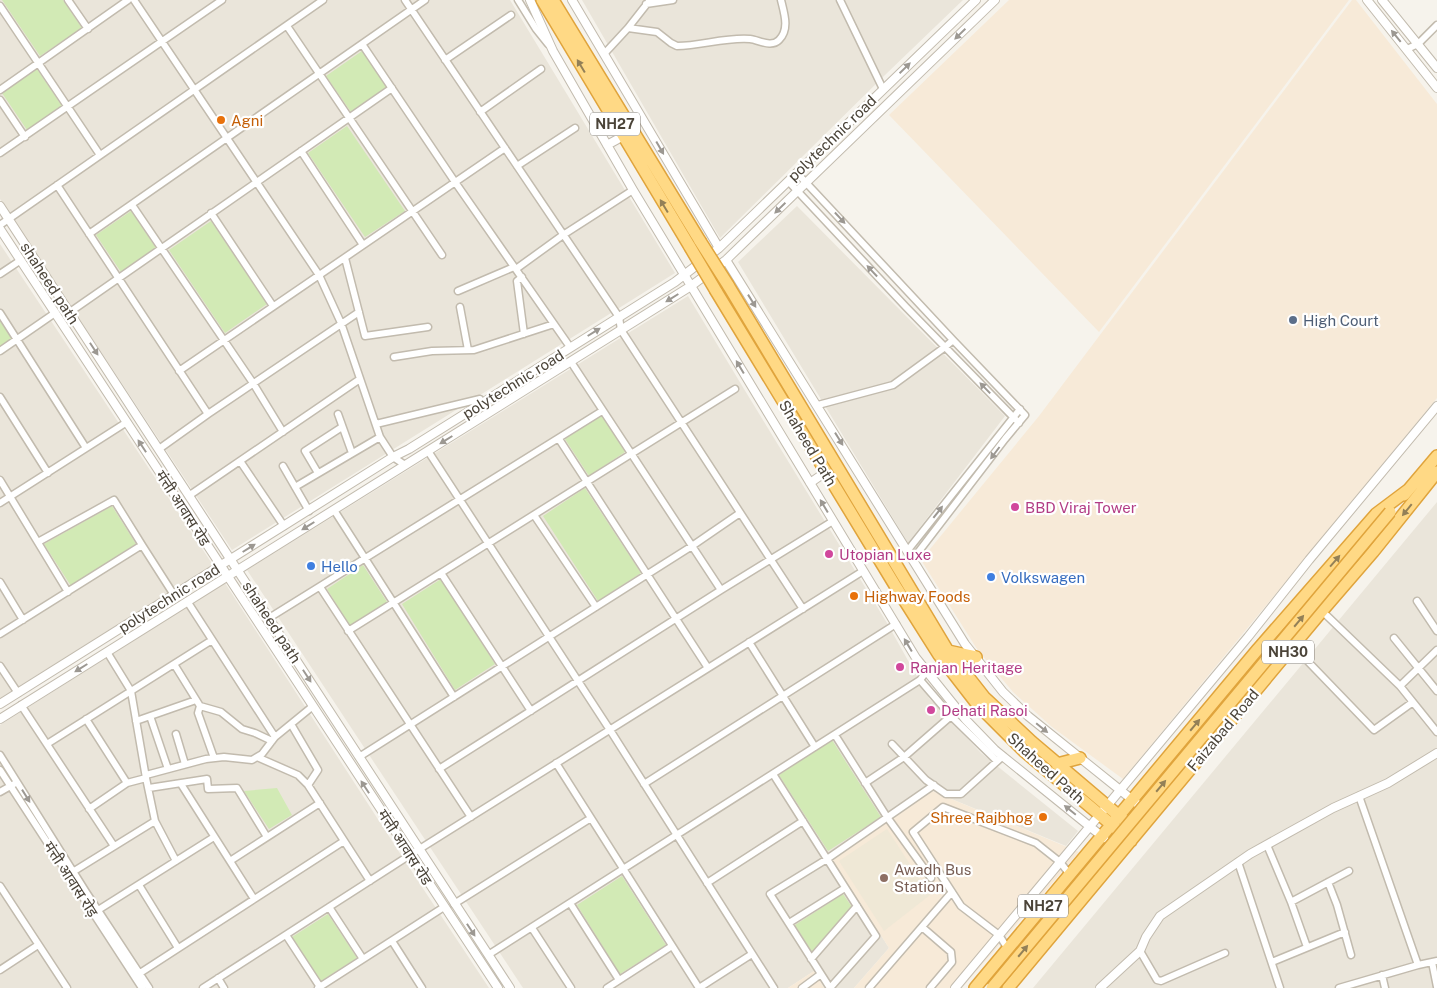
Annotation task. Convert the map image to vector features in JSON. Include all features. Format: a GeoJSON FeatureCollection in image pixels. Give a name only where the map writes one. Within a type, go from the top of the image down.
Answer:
{"type":"FeatureCollection","features":[{"type":"Feature","properties":{"kind":"highway","name":"Shaheed Path"},"geometry":{"type":"LineString","coordinates":[[542,0],[716,291],[939,656],[977,704],[1018,745],[1134,836]]}},
{"type":"Feature","properties":{"kind":"highway","name":"Shaheed Path"},"geometry":{"type":"LineString","coordinates":[[553,0],[728,285],[948,651],[984,697],[1058,764],[1103,810]]}},
{"type":"Feature","properties":{"kind":"highway","name":"NH30"},"geometry":{"type":"LineString","coordinates":[[1115,820],[1258,649],[1376,514],[1408,490],[1437,456]]}},
{"type":"Feature","properties":{"kind":"highway","name":"Faizabad Road"},"geometry":{"type":"LineString","coordinates":[[1008,988],[1322,610],[1373,552],[1437,472]]}},
{"type":"Feature","properties":{"kind":"highway"},"geometry":{"type":"LineString","coordinates":[[992,988],[1408,490]]}},
{"type":"Feature","properties":{"kind":"highway"},"geometry":{"type":"LineString","coordinates":[[948,651],[976,657]]}},
{"type":"Feature","properties":{"kind":"highway"},"geometry":{"type":"LineString","coordinates":[[1058,764],[1080,758]]}},
{"type":"Feature","properties":{"kind":"highway","name":"NH27"},"geometry":{"type":"LineString","coordinates":[[975,988],[1115,820]]}},
{"type":"Feature","properties":{"kind":"street"},"geometry":{"type":"LineString","coordinates":[[68,0],[88,29]]}},
{"type":"Feature","properties":{"kind":"street"},"geometry":{"type":"LineString","coordinates":[[0,90],[128,0]]}},
{"type":"Feature","properties":{"kind":"street"},"geometry":{"type":"LineString","coordinates":[[134,0],[319,275],[341,323],[380,437],[393,457],[405,465]]}},
{"type":"Feature","properties":{"kind":"street"},"geometry":{"type":"LineString","coordinates":[[0,154],[222,0]]}},
{"type":"Feature","properties":{"kind":"street"},"geometry":{"type":"LineString","coordinates":[[0,225],[323,0]]}},
{"type":"Feature","properties":{"kind":"street"},"geometry":{"type":"LineString","coordinates":[[405,0],[619,317],[621,330],[803,609]]}},
{"type":"Feature","properties":{"kind":"street"},"geometry":{"type":"LineString","coordinates":[[89,234],[425,0]]}},
{"type":"Feature","properties":{"kind":"street"},"geometry":{"type":"LineString","coordinates":[[518,0],[536,29],[553,50]]}},
{"type":"Feature","properties":{"kind":"street"},"geometry":{"type":"LineString","coordinates":[[530,0],[553,50],[607,146],[916,658],[960,713],[995,750],[1000,758]]}},
{"type":"Feature","properties":{"kind":"street"},"geometry":{"type":"LineString","coordinates":[[572,0],[604,54],[642,125],[719,248]]}},
{"type":"Feature","properties":{"kind":"street"},"geometry":{"type":"LineString","coordinates":[[604,54],[628,28],[648,2],[673,0]]}},
{"type":"Feature","properties":{"kind":"street"},"geometry":{"type":"LineString","coordinates":[[628,28],[657,32],[677,46],[729,39],[750,39],[768,44],[775,43],[780,39],[785,30],[786,22],[781,0]]}},
{"type":"Feature","properties":{"kind":"street"},"geometry":{"type":"LineString","coordinates":[[840,0],[884,89]]}},
{"type":"Feature","properties":{"kind":"street","name":"polytechnic road"},"geometry":{"type":"LineString","coordinates":[[0,704],[684,275],[719,248],[976,0]]}},
{"type":"Feature","properties":{"kind":"street"},"geometry":{"type":"LineString","coordinates":[[0,719],[691,286],[726,260],[995,0]]}},
{"type":"Feature","properties":{"kind":"street"},"geometry":{"type":"LineString","coordinates":[[1367,0],[1437,88]]}},
{"type":"Feature","properties":{"kind":"street"},"geometry":{"type":"LineString","coordinates":[[1382,0],[1437,68]]}},
{"type":"Feature","properties":{"kind":"street"},"geometry":{"type":"LineString","coordinates":[[0,6],[100,155]]}},
{"type":"Feature","properties":{"kind":"street"},"geometry":{"type":"LineString","coordinates":[[445,60],[511,15]]}},
{"type":"Feature","properties":{"kind":"street"},"geometry":{"type":"LineString","coordinates":[[1407,49],[1418,44],[1437,25]]}},
{"type":"Feature","properties":{"kind":"street"},"geometry":{"type":"LineString","coordinates":[[286,26],[442,255]]}},
{"type":"Feature","properties":{"kind":"street"},"geometry":{"type":"LineString","coordinates":[[362,44],[570,347]]}},
{"type":"Feature","properties":{"kind":"street"},"geometry":{"type":"LineString","coordinates":[[480,112],[541,69]]}},
{"type":"Feature","properties":{"kind":"street"},"geometry":{"type":"LineString","coordinates":[[70,312],[392,88]]}},
{"type":"Feature","properties":{"kind":"street"},"geometry":{"type":"LineString","coordinates":[[0,100],[25,137]]}},
{"type":"Feature","properties":{"kind":"street"},"geometry":{"type":"LineString","coordinates":[[867,105],[877,114]]}},
{"type":"Feature","properties":{"kind":"street"},"geometry":{"type":"LineString","coordinates":[[517,166],[575,128]]}},
{"type":"Feature","properties":{"kind":"street"},"geometry":{"type":"LineString","coordinates":[[607,146],[618,139]]}},
{"type":"Feature","properties":{"kind":"street"},"geometry":{"type":"LineString","coordinates":[[179,371],[505,148]]}},
{"type":"Feature","properties":{"kind":"street"},"geometry":{"type":"LineString","coordinates":[[301,150],[363,245]]}},
{"type":"Feature","properties":{"kind":"street"},"geometry":{"type":"LineString","coordinates":[[797,173],[1025,415],[913,559]]}},
{"type":"Feature","properties":{"kind":"street"},"geometry":{"type":"LineString","coordinates":[[788,181],[906,308],[1019,423]]}},
{"type":"Feature","properties":{"kind":"street"},"geometry":{"type":"LineString","coordinates":[[57,185],[208,414]]}},
{"type":"Feature","properties":{"kind":"street"},"geometry":{"type":"LineString","coordinates":[[458,291],[515,268],[633,190]]}},
{"type":"Feature","properties":{"kind":"street"},"geometry":{"type":"LineString","coordinates":[[132,205],[224,340],[283,432]]}},
{"type":"Feature","properties":{"kind":"street","name":"shaheed path"},"geometry":{"type":"LineString","coordinates":[[0,206],[510,988]]}},
{"type":"Feature","properties":{"kind":"street"},"geometry":{"type":"LineString","coordinates":[[211,213],[274,306]]}},
{"type":"Feature","properties":{"kind":"street","name":"मंत्ती आवास रोड"},"geometry":{"type":"LineString","coordinates":[[0,229],[498,988]]}},
{"type":"Feature","properties":{"kind":"street"},"geometry":{"type":"LineString","coordinates":[[345,258],[366,336],[428,327]]}},
{"type":"Feature","properties":{"kind":"street"},"geometry":{"type":"LineString","coordinates":[[0,274],[20,260]]}},
{"type":"Feature","properties":{"kind":"street"},"geometry":{"type":"LineString","coordinates":[[726,260],[965,644],[1003,692],[1028,716],[1152,815]]}},
{"type":"Feature","properties":{"kind":"street"},"geometry":{"type":"LineString","coordinates":[[522,277],[518,281],[524,334]]}},
{"type":"Feature","properties":{"kind":"street"},"geometry":{"type":"LineString","coordinates":[[460,307],[468,350]]}},
{"type":"Feature","properties":{"kind":"street"},"geometry":{"type":"LineString","coordinates":[[159,449],[252,383],[359,312]]}},
{"type":"Feature","properties":{"kind":"street"},"geometry":{"type":"LineString","coordinates":[[0,313],[86,448]]}},
{"type":"Feature","properties":{"kind":"street"},"geometry":{"type":"LineString","coordinates":[[0,351],[55,313]]}},
{"type":"Feature","properties":{"kind":"street"},"geometry":{"type":"LineString","coordinates":[[394,358],[432,350],[474,350],[554,324]]}},
{"type":"Feature","properties":{"kind":"street"},"geometry":{"type":"LineString","coordinates":[[818,406],[893,385],[953,340]]}},
{"type":"Feature","properties":{"kind":"street"},"geometry":{"type":"LineString","coordinates":[[571,362],[721,590]]}},
{"type":"Feature","properties":{"kind":"street"},"geometry":{"type":"LineString","coordinates":[[190,496],[360,379]]}},
{"type":"Feature","properties":{"kind":"street"},"geometry":{"type":"LineString","coordinates":[[348,631],[735,389]]}},
{"type":"Feature","properties":{"kind":"street"},"geometry":{"type":"LineString","coordinates":[[376,424],[480,399],[482,403]]}},
{"type":"Feature","properties":{"kind":"street"},"geometry":{"type":"LineString","coordinates":[[1,401],[48,473]]}},
{"type":"Feature","properties":{"kind":"street"},"geometry":{"type":"LineString","coordinates":[[955,988],[1248,637],[1309,560],[1437,406]]}},
{"type":"Feature","properties":{"kind":"street"},"geometry":{"type":"LineString","coordinates":[[908,550],[1020,409]]}},
{"type":"Feature","properties":{"kind":"street"},"geometry":{"type":"LineString","coordinates":[[269,618],[602,411]]}},
{"type":"Feature","properties":{"kind":"street"},"geometry":{"type":"LineString","coordinates":[[338,414],[352,453]]}},
{"type":"Feature","properties":{"kind":"street"},"geometry":{"type":"LineString","coordinates":[[0,503],[127,422]]}},
{"type":"Feature","properties":{"kind":"street"},"geometry":{"type":"LineString","coordinates":[[318,473],[305,451],[342,427]]}},
{"type":"Feature","properties":{"kind":"street"},"geometry":{"type":"LineString","coordinates":[[295,486],[380,437]]}},
{"type":"Feature","properties":{"kind":"street"},"geometry":{"type":"LineString","coordinates":[[559,439],[708,668]]}},
{"type":"Feature","properties":{"kind":"street"},"geometry":{"type":"LineString","coordinates":[[428,451],[610,730],[774,988]]}},
{"type":"Feature","properties":{"kind":"street"},"geometry":{"type":"LineString","coordinates":[[843,462],[850,458]]}},
{"type":"Feature","properties":{"kind":"street"},"geometry":{"type":"LineString","coordinates":[[240,461],[284,526]]}},
{"type":"Feature","properties":{"kind":"street"},"geometry":{"type":"LineString","coordinates":[[283,466],[309,511]]}},
{"type":"Feature","properties":{"kind":"street"},"geometry":{"type":"LineString","coordinates":[[810,483],[820,476]]}},
{"type":"Feature","properties":{"kind":"street"},"geometry":{"type":"LineString","coordinates":[[0,480],[68,592]]}},
{"type":"Feature","properties":{"kind":"street"},"geometry":{"type":"LineString","coordinates":[[38,542],[114,500],[174,595]]}},
{"type":"Feature","properties":{"kind":"street"},"geometry":{"type":"LineString","coordinates":[[334,510],[454,696]]}},
{"type":"Feature","properties":{"kind":"street"},"geometry":{"type":"LineString","coordinates":[[359,757],[692,546],[740,513]]}},
{"type":"Feature","properties":{"kind":"street"},"geometry":{"type":"LineString","coordinates":[[534,515],[596,606]]}},
{"type":"Feature","properties":{"kind":"street"},"geometry":{"type":"LineString","coordinates":[[439,769],[833,521]]}},
{"type":"Feature","properties":{"kind":"street"},"geometry":{"type":"LineString","coordinates":[[0,634],[142,545]]}},
{"type":"Feature","properties":{"kind":"street"},"geometry":{"type":"LineString","coordinates":[[203,988],[410,855],[864,571]]}},
{"type":"Feature","properties":{"kind":"street"},"geometry":{"type":"LineString","coordinates":[[442,573],[531,711]]}},
{"type":"Feature","properties":{"kind":"street"},"geometry":{"type":"LineString","coordinates":[[0,582],[23,620]]}},
{"type":"Feature","properties":{"kind":"street"},"geometry":{"type":"LineString","coordinates":[[320,587],[471,817]]}},
{"type":"Feature","properties":{"kind":"street"},"geometry":{"type":"LineString","coordinates":[[187,601],[274,739]]}},
{"type":"Feature","properties":{"kind":"street"},"geometry":{"type":"LineString","coordinates":[[1417,601],[1437,631]]}},
{"type":"Feature","properties":{"kind":"street"},"geometry":{"type":"LineString","coordinates":[[1322,610],[1400,686],[1437,732]]}},
{"type":"Feature","properties":{"kind":"street"},"geometry":{"type":"LineString","coordinates":[[644,784],[896,624]]}},
{"type":"Feature","properties":{"kind":"street"},"geometry":{"type":"LineString","coordinates":[[1394,638],[1437,691]]}},
{"type":"Feature","properties":{"kind":"street"},"geometry":{"type":"LineString","coordinates":[[47,744],[212,640]]}},
{"type":"Feature","properties":{"kind":"street"},"geometry":{"type":"LineString","coordinates":[[749,642],[815,748]]}},
{"type":"Feature","properties":{"kind":"street"},"geometry":{"type":"LineString","coordinates":[[1293,646],[1374,730],[1413,702]]}},
{"type":"Feature","properties":{"kind":"street"},"geometry":{"type":"LineString","coordinates":[[1400,686],[1437,650]]}},
{"type":"Feature","properties":{"kind":"street"},"geometry":{"type":"LineString","coordinates":[[107,652],[131,691],[155,821],[176,861]]}},
{"type":"Feature","properties":{"kind":"street"},"geometry":{"type":"LineString","coordinates":[[174,664],[198,702],[198,713],[214,758]]}},
{"type":"Feature","properties":{"kind":"street"},"geometry":{"type":"LineString","coordinates":[[0,666],[18,693]]}},
{"type":"Feature","properties":{"kind":"street"},"geometry":{"type":"LineString","coordinates":[[488,956],[920,680],[927,671]]}},
{"type":"Feature","properties":{"kind":"street"},"geometry":{"type":"LineString","coordinates":[[920,680],[951,716],[1000,758],[1122,852]]}},
{"type":"Feature","properties":{"kind":"street"},"geometry":{"type":"LineString","coordinates":[[930,692],[946,696]]}},
{"type":"Feature","properties":{"kind":"street"},"geometry":{"type":"LineString","coordinates":[[136,721],[198,702],[221,712],[242,729],[274,739]]}},
{"type":"Feature","properties":{"kind":"street"},"geometry":{"type":"LineString","coordinates":[[21,705],[114,846]]}},
{"type":"Feature","properties":{"kind":"street"},"geometry":{"type":"LineString","coordinates":[[89,809],[127,783],[168,769],[214,758],[224,757],[252,760],[257,758],[274,739],[313,706]]}},
{"type":"Feature","properties":{"kind":"street"},"geometry":{"type":"LineString","coordinates":[[865,782],[904,757],[951,716],[960,713]]}},
{"type":"Feature","properties":{"kind":"street"},"geometry":{"type":"LineString","coordinates":[[150,716],[168,769]]}},
{"type":"Feature","properties":{"kind":"street"},"geometry":{"type":"LineString","coordinates":[[86,719],[127,783]]}},
{"type":"Feature","properties":{"kind":"street"},"geometry":{"type":"LineString","coordinates":[[291,724],[318,770],[308,785]]}},
{"type":"Feature","properties":{"kind":"street"},"geometry":{"type":"LineString","coordinates":[[176,734],[185,764]]}},
{"type":"Feature","properties":{"kind":"street"},"geometry":{"type":"LineString","coordinates":[[834,735],[887,818],[931,878]]}},
{"type":"Feature","properties":{"kind":"street"},"geometry":{"type":"LineString","coordinates":[[892,744],[926,780],[946,794],[961,794],[1000,758]]}},
{"type":"Feature","properties":{"kind":"street"},"geometry":{"type":"LineString","coordinates":[[1100,988],[1140,951],[1146,937],[1160,916],[1238,862],[1333,808],[1388,783],[1437,753]]}},
{"type":"Feature","properties":{"kind":"street"},"geometry":{"type":"LineString","coordinates":[[0,754],[70,873],[155,821]]}},
{"type":"Feature","properties":{"kind":"street"},"geometry":{"type":"LineString","coordinates":[[257,758],[298,775],[308,785],[370,881]]}},
{"type":"Feature","properties":{"kind":"street"},"geometry":{"type":"LineString","coordinates":[[556,763],[699,988],[752,954]]}},
{"type":"Feature","properties":{"kind":"street","name":"मंत्ती आवास रोड़"},"geometry":{"type":"LineString","coordinates":[[0,770],[96,912],[137,975],[142,988]]}},
{"type":"Feature","properties":{"kind":"street"},"geometry":{"type":"LineString","coordinates":[[773,774],[803,821],[827,859],[845,888],[876,936],[830,988],[770,894],[827,859],[934,785]]}},
{"type":"Feature","properties":{"kind":"street"},"geometry":{"type":"LineString","coordinates":[[149,788],[207,779],[208,789],[237,788],[268,836]]}},
{"type":"Feature","properties":{"kind":"street"},"geometry":{"type":"LineString","coordinates":[[0,792],[17,782]]}},
{"type":"Feature","properties":{"kind":"street"},"geometry":{"type":"LineString","coordinates":[[181,784],[254,899]]}},
{"type":"Feature","properties":{"kind":"street"},"geometry":{"type":"LineString","coordinates":[[1359,796],[1418,965]]}},
{"type":"Feature","properties":{"kind":"street"},"geometry":{"type":"LineString","coordinates":[[230,861],[320,803]]}},
{"type":"Feature","properties":{"kind":"street"},"geometry":{"type":"LineString","coordinates":[[1008,949],[999,935],[960,906],[913,832],[943,807],[1036,842],[1060,862],[1070,875],[1089,891]]}},
{"type":"Feature","properties":{"kind":"street"},"geometry":{"type":"LineString","coordinates":[[454,904],[591,818]]}},
{"type":"Feature","properties":{"kind":"street"},"geometry":{"type":"LineString","coordinates":[[708,883],[803,821]]}},
{"type":"Feature","properties":{"kind":"street"},"geometry":{"type":"LineString","coordinates":[[96,912],[214,837]]}},
{"type":"Feature","properties":{"kind":"street"},"geometry":{"type":"LineString","coordinates":[[150,988],[137,975],[344,840]]}},
{"type":"Feature","properties":{"kind":"street"},"geometry":{"type":"LineString","coordinates":[[1267,845],[1291,902],[1307,947]]}},
{"type":"Feature","properties":{"kind":"street"},"geometry":{"type":"LineString","coordinates":[[1238,862],[1280,988]]}},
{"type":"Feature","properties":{"kind":"street"},"geometry":{"type":"LineString","coordinates":[[1291,902],[1349,871]]}},
{"type":"Feature","properties":{"kind":"street"},"geometry":{"type":"LineString","coordinates":[[1328,882],[1351,955]]}},
{"type":"Feature","properties":{"kind":"street"},"geometry":{"type":"LineString","coordinates":[[139,885],[178,948]]}},
{"type":"Feature","properties":{"kind":"street"},"geometry":{"type":"LineString","coordinates":[[0,886],[67,988]]}},
{"type":"Feature","properties":{"kind":"street"},"geometry":{"type":"LineString","coordinates":[[788,923],[845,888]]}},
{"type":"Feature","properties":{"kind":"street"},"geometry":{"type":"LineString","coordinates":[[869,988],[952,892]]}},
{"type":"Feature","properties":{"kind":"street"},"geometry":{"type":"LineString","coordinates":[[570,904],[619,980]]}},
{"type":"Feature","properties":{"kind":"street"},"geometry":{"type":"LineString","coordinates":[[811,959],[857,906]]}},
{"type":"Feature","properties":{"kind":"street"},"geometry":{"type":"LineString","coordinates":[[329,907],[363,959]]}},
{"type":"Feature","properties":{"kind":"street"},"geometry":{"type":"LineString","coordinates":[[286,935],[319,988],[444,907]]}},
{"type":"Feature","properties":{"kind":"street"},"geometry":{"type":"LineString","coordinates":[[922,926],[951,952],[952,962],[930,988]]}},
{"type":"Feature","properties":{"kind":"street"},"geometry":{"type":"LineString","coordinates":[[532,928],[571,988]]}},
{"type":"Feature","properties":{"kind":"street"},"geometry":{"type":"LineString","coordinates":[[1272,962],[1345,932]]}},
{"type":"Feature","properties":{"kind":"street"},"geometry":{"type":"LineString","coordinates":[[392,941],[422,988]]}},
{"type":"Feature","properties":{"kind":"street"},"geometry":{"type":"LineString","coordinates":[[0,970],[38,945]]}},
{"type":"Feature","properties":{"kind":"street"},"geometry":{"type":"LineString","coordinates":[[607,988],[672,946]]}},
{"type":"Feature","properties":{"kind":"street"},"geometry":{"type":"LineString","coordinates":[[1140,951],[1157,980],[1164,980],[1225,953]]}},
{"type":"Feature","properties":{"kind":"street"},"geometry":{"type":"LineString","coordinates":[[1339,988],[1435,961],[1437,987]]}},
{"type":"Feature","properties":{"kind":"street"},"geometry":{"type":"LineString","coordinates":[[802,988],[811,986],[821,974]]}},
{"type":"Feature","properties":{"kind":"street"},"geometry":{"type":"LineString","coordinates":[[1382,975],[1385,988]]}},
{"type":"Feature","properties":{"kind":"street"},"geometry":{"type":"LineString","coordinates":[[218,978],[224,988]]}},
{"type":"Feature","properties":{"kind":"shaded area"},"geometry":{"type":"Polygon","coordinates":[[[0,0],[510,0],[675,273],[232,550],[0,199],[0,0]]]}},
{"type":"Feature","properties":{"kind":"shaded area"},"geometry":{"type":"Polygon","coordinates":[[[582,0],[963,0],[720,238],[582,0]]]}},
{"type":"Feature","properties":{"kind":"shaded area"},"geometry":{"type":"Polygon","coordinates":[[[1009,0],[1349,0],[1099,332],[889,115],[1009,0]]]}},
{"type":"Feature","properties":{"kind":"shaded area"},"geometry":{"type":"Polygon","coordinates":[[[1352,0],[1356,0],[1437,104],[1437,398],[1123,779],[1052,727],[1013,692],[977,649],[921,560],[1039,416],[1352,0]]]}},
{"type":"Feature","properties":{"kind":"shaded area"},"geometry":{"type":"Polygon","coordinates":[[[797,206],[1005,416],[908,543],[738,262],[797,206]]]}},
{"type":"Feature","properties":{"kind":"shaded area"},"geometry":{"type":"Polygon","coordinates":[[[0,244],[213,565],[0,698],[0,244]]]}},
{"type":"Feature","properties":{"kind":"shaded area"},"geometry":{"type":"Polygon","coordinates":[[[688,296],[887,623],[929,698],[981,753],[1078,831],[1066,846],[932,791],[833,859],[889,948],[854,988],[824,988],[814,971],[788,988],[523,988],[247,570],[688,296]]]}},
{"type":"Feature","properties":{"kind":"shaded area"},"geometry":{"type":"Polygon","coordinates":[[[1437,502],[1437,988],[1033,988],[1437,502]]]}},
{"type":"Feature","properties":{"kind":"shaded area"},"geometry":{"type":"Polygon","coordinates":[[[225,583],[489,988],[0,988],[0,725],[225,583]]]}},
{"type":"Feature","properties":{"kind":"shaded area"},"geometry":{"type":"Polygon","coordinates":[[[932,791],[1079,852],[962,988],[854,988],[889,948],[833,860],[932,791]]]}},
{"type":"Feature","properties":{"kind":"shaded area","name":"Awadh Bus Station"},"geometry":{"type":"Polygon","coordinates":[[[887,829],[930,895],[884,931],[839,861],[887,829]]]}},
{"type":"Feature","properties":{"kind":"shaded area"},"geometry":{"type":"Polygon","coordinates":[[[814,971],[824,988],[788,988],[814,971]]]}},
{"type":"Feature","properties":{"kind":"green space"},"geometry":{"type":"Polygon","coordinates":[[[2,0],[63,0],[82,28],[40,56],[2,0]]]}},
{"type":"Feature","properties":{"kind":"green space"},"geometry":{"type":"Polygon","coordinates":[[[362,51],[387,87],[351,112],[326,76],[362,51]]]}},
{"type":"Feature","properties":{"kind":"green space"},"geometry":{"type":"Polygon","coordinates":[[[37,69],[62,106],[27,130],[2,93],[37,69]]]}},
{"type":"Feature","properties":{"kind":"green space"},"geometry":{"type":"Polygon","coordinates":[[[347,126],[405,211],[365,237],[308,153],[347,126]]]}},
{"type":"Feature","properties":{"kind":"green space"},"geometry":{"type":"Polygon","coordinates":[[[131,211],[156,248],[121,272],[96,235],[131,211]]]}},
{"type":"Feature","properties":{"kind":"green space"},"geometry":{"type":"Polygon","coordinates":[[[211,221],[267,304],[225,333],[169,250],[211,221]]]}},
{"type":"Feature","properties":{"kind":"green space"},"geometry":{"type":"Polygon","coordinates":[[[0,321],[12,339],[0,346],[0,321]]]}},
{"type":"Feature","properties":{"kind":"green space"},"geometry":{"type":"Polygon","coordinates":[[[602,415],[625,452],[589,476],[565,439],[602,415]]]}},
{"type":"Feature","properties":{"kind":"green space"},"geometry":{"type":"Polygon","coordinates":[[[585,488],[641,573],[598,601],[543,516],[585,488]]]}},
{"type":"Feature","properties":{"kind":"green space"},"geometry":{"type":"Polygon","coordinates":[[[112,506],[136,544],[71,586],[44,544],[112,506]]]}},
{"type":"Feature","properties":{"kind":"green space"},"geometry":{"type":"Polygon","coordinates":[[[363,565],[387,602],[350,626],[327,589],[363,565]]]}},
{"type":"Feature","properties":{"kind":"green space"},"geometry":{"type":"Polygon","coordinates":[[[441,579],[495,664],[455,690],[402,604],[441,579]]]}},
{"type":"Feature","properties":{"kind":"green space"},"geometry":{"type":"Polygon","coordinates":[[[832,740],[881,817],[828,851],[779,775],[832,740]]]}},
{"type":"Feature","properties":{"kind":"green space"},"geometry":{"type":"Polygon","coordinates":[[[277,788],[292,815],[269,829],[244,791],[277,788]]]}},
{"type":"Feature","properties":{"kind":"green space"},"geometry":{"type":"Polygon","coordinates":[[[622,876],[666,945],[620,974],[577,905],[622,876]]]}},
{"type":"Feature","properties":{"kind":"green space"},"geometry":{"type":"Polygon","coordinates":[[[843,894],[852,907],[812,952],[795,925],[843,894]]]}},
{"type":"Feature","properties":{"kind":"green space"},"geometry":{"type":"Polygon","coordinates":[[[328,914],[357,958],[321,981],[292,937],[328,914]]]}},
{"type":"Feature","properties":{"kind":"place","name":"Agni"},"geometry":{"type":"Point","coordinates":[221,120]}},
{"type":"Feature","properties":{"kind":"place","name":"High Court"},"geometry":{"type":"Point","coordinates":[1293,320]}},
{"type":"Feature","properties":{"kind":"place","name":"BBD Viraj Tower"},"geometry":{"type":"Point","coordinates":[1015,507]}},
{"type":"Feature","properties":{"kind":"place","name":"Utopian Luxe"},"geometry":{"type":"Point","coordinates":[829,554]}},
{"type":"Feature","properties":{"kind":"place","name":"Hello"},"geometry":{"type":"Point","coordinates":[311,566]}},
{"type":"Feature","properties":{"kind":"place","name":"Volkswagen"},"geometry":{"type":"Point","coordinates":[991,577]}},
{"type":"Feature","properties":{"kind":"place","name":"Highway Foods"},"geometry":{"type":"Point","coordinates":[854,596]}},
{"type":"Feature","properties":{"kind":"place","name":"Ranjan Heritage"},"geometry":{"type":"Point","coordinates":[900,667]}},
{"type":"Feature","properties":{"kind":"place","name":"Dehati Rasoi"},"geometry":{"type":"Point","coordinates":[931,710]}},
{"type":"Feature","properties":{"kind":"place","name":"Shree Rajbhog"},"geometry":{"type":"Point","coordinates":[1043,817]}},
{"type":"Feature","properties":{"kind":"place","name":"Awadh Bus Station"},"geometry":{"type":"Point","coordinates":[884,878]}}]}
